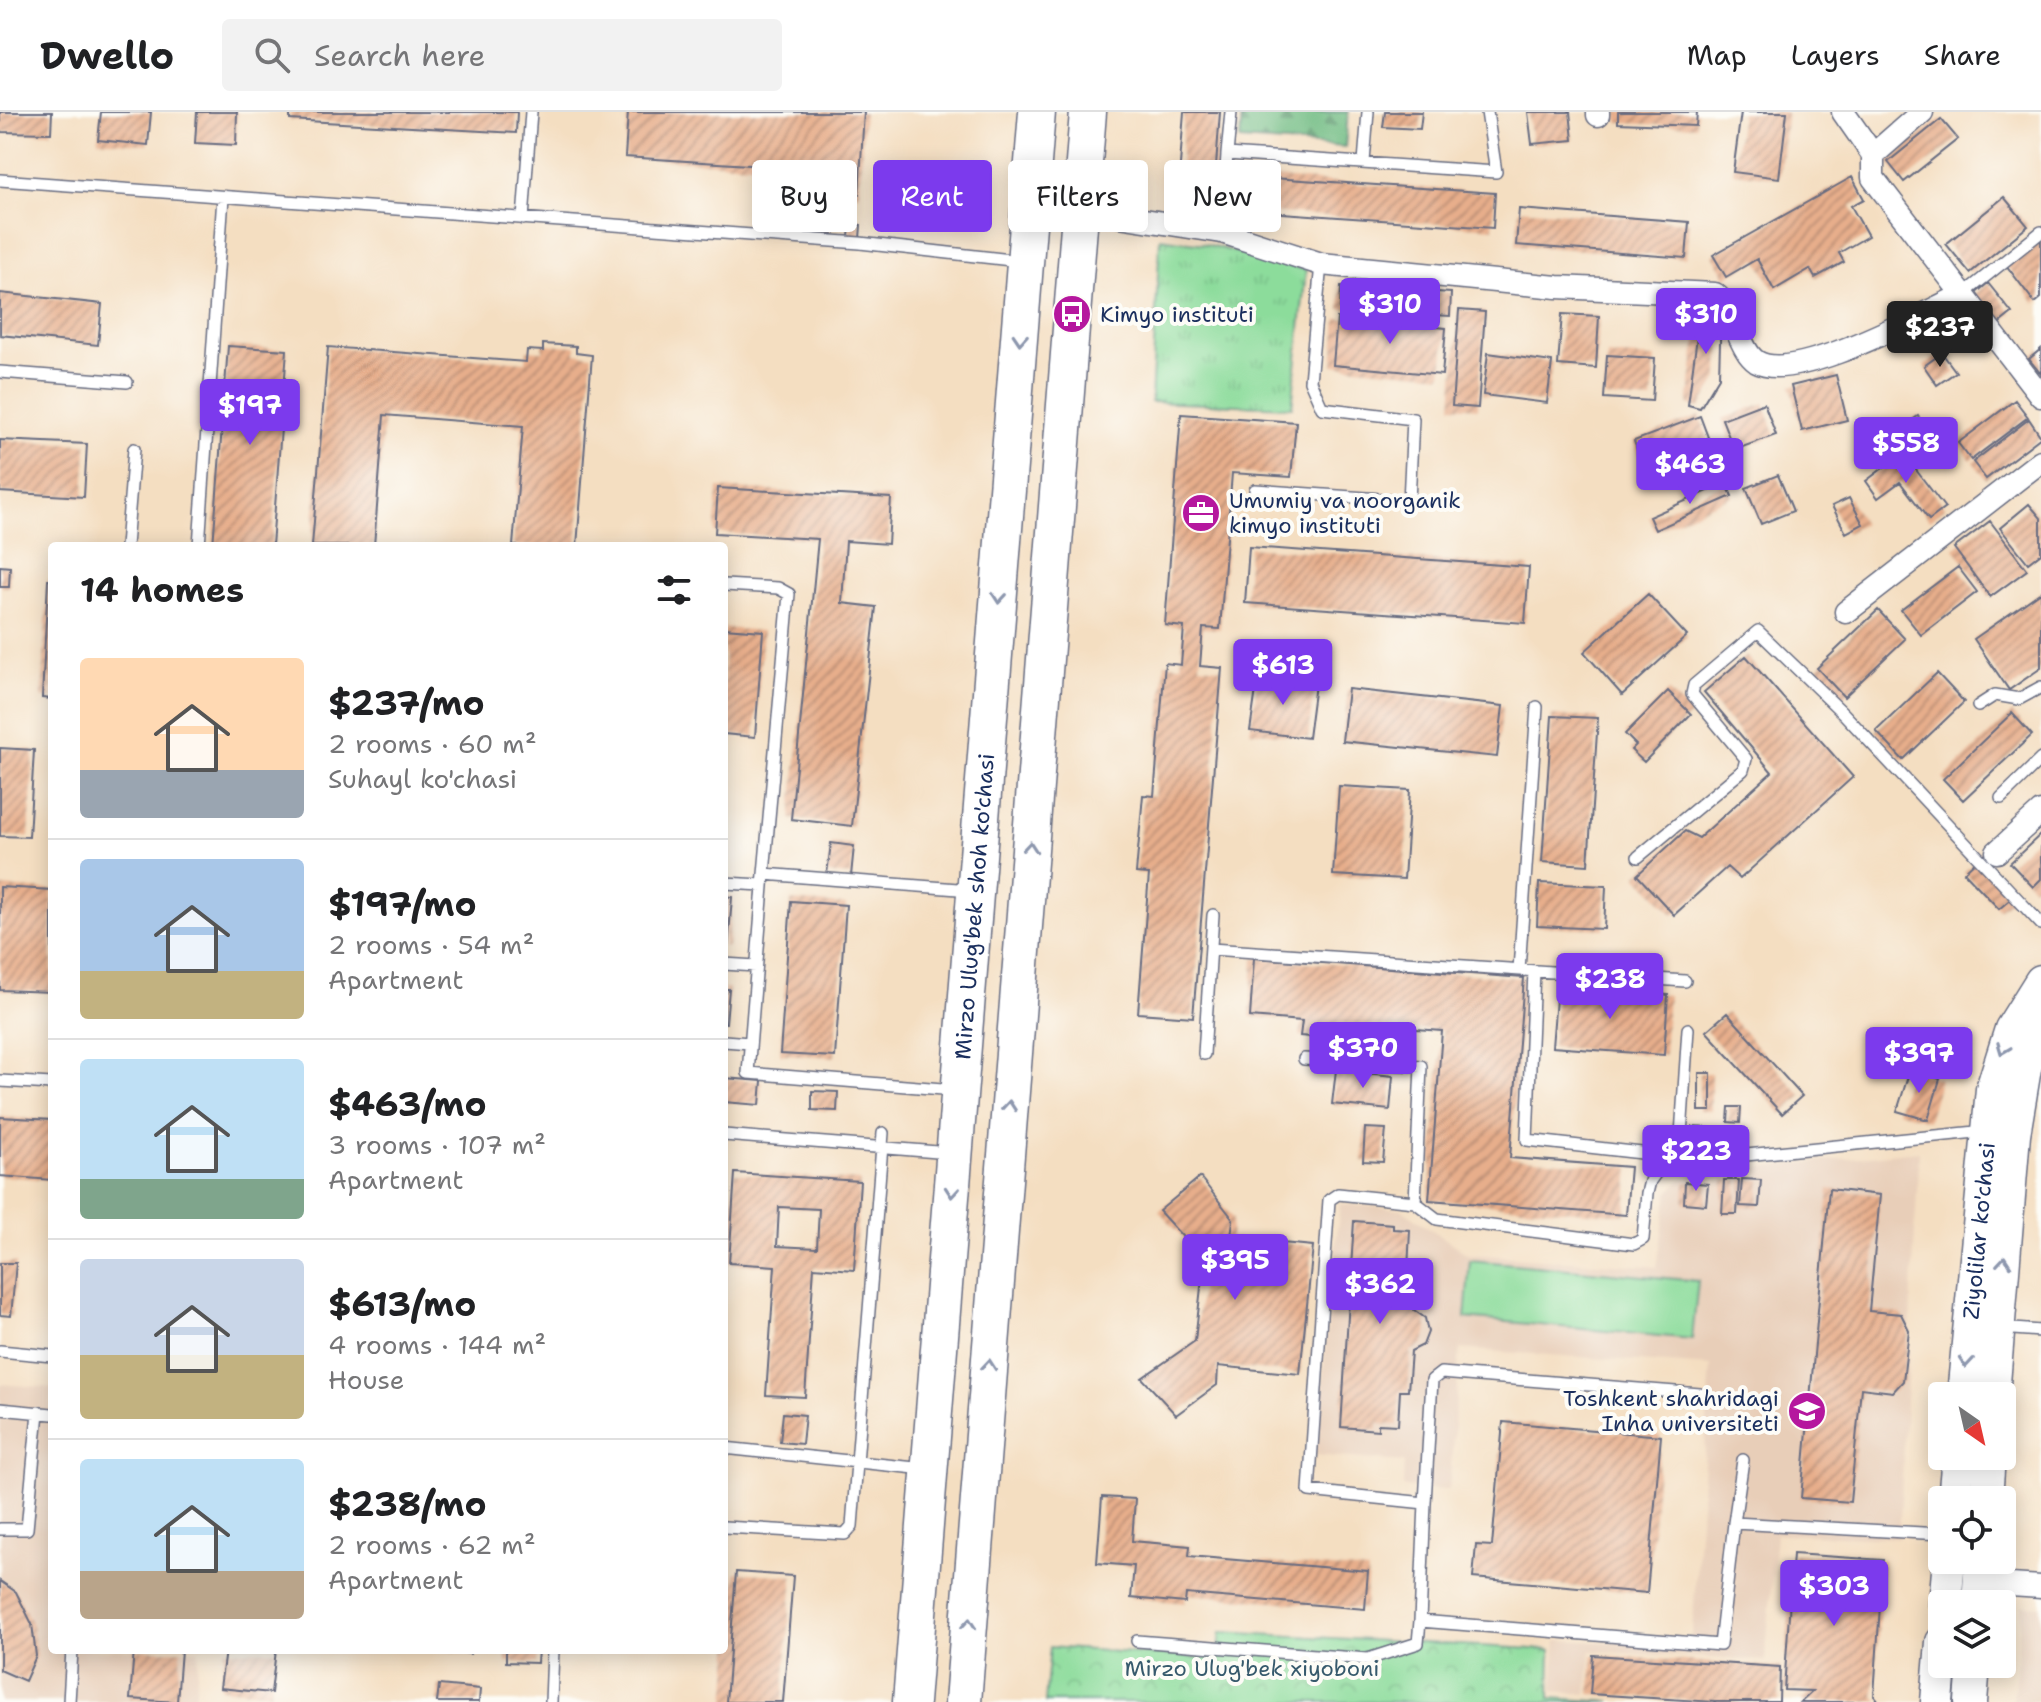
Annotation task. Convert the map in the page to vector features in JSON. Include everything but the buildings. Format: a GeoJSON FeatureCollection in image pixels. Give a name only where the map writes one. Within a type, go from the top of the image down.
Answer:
{"type":"FeatureCollection","features":[{"type":"Feature","properties":{"kind":"main road","name":"Mirzo Ulug'bek shoh ko'chasi"},"geometry":{"type":"LineString","coordinates":[[911,1702],[1037,112]]}},
{"type":"Feature","properties":{"kind":"main road"},"geometry":{"type":"LineString","coordinates":[[1084,160],[1088,112]]}},
{"type":"Feature","properties":{"kind":"main road"},"geometry":{"type":"LineString","coordinates":[[963,1702],[1078,232]]}},
{"type":"Feature","properties":{"kind":"main road"},"geometry":{"type":"LineString","coordinates":[[1026,261],[1076,265]]}},
{"type":"Feature","properties":{"kind":"main road","name":"Ziyolilar ko'chasi"},"geometry":{"type":"LineString","coordinates":[[1964,1382],[1986,1131],[2003,1049],[2022,1009],[2041,981]]}},
{"type":"Feature","properties":{"kind":"main road","name":"Ziyolilar ko'chasi"},"geometry":{"type":"LineString","coordinates":[[1994,1382],[2018,1108],[2025,1068],[2041,1023]]}},
{"type":"Feature","properties":{"kind":"main road"},"geometry":{"type":"LineString","coordinates":[[1937,1702],[1939,1678]]}},
{"type":"Feature","properties":{"kind":"main road"},"geometry":{"type":"LineString","coordinates":[[1971,1702],[1973,1678]]}},
{"type":"Feature","properties":{"kind":"street"},"geometry":{"type":"LineString","coordinates":[[1843,112],[1873,155],[1873,178],[2041,396]]}},
{"type":"Feature","properties":{"kind":"street"},"geometry":{"type":"LineString","coordinates":[[1873,155],[1922,112]]}},
{"type":"Feature","properties":{"kind":"street"},"geometry":{"type":"LineString","coordinates":[[1222,232],[1321,264],[1557,287],[1715,294],[1755,361],[1787,366],[1825,358],[1961,296]]}},
{"type":"Feature","properties":{"kind":"street"},"geometry":{"type":"LineString","coordinates":[[1846,612],[2041,461]]}},
{"type":"Feature","properties":{"kind":"street"},"geometry":{"type":"LineString","coordinates":[[1997,852],[2041,812]]}},
{"type":"Feature","properties":{"kind":"street"},"geometry":{"type":"LineString","coordinates":[[1980,1582],[2041,1587]]}},
{"type":"Feature","properties":{"kind":"lane"},"geometry":{"type":"LineString","coordinates":[[523,219],[531,112]]}},
{"type":"Feature","properties":{"kind":"lane"},"geometry":{"type":"LineString","coordinates":[[1227,160],[1231,112]]}},
{"type":"Feature","properties":{"kind":"lane"},"geometry":{"type":"LineString","coordinates":[[1364,162],[1368,112]]}},
{"type":"Feature","properties":{"kind":"lane"},"geometry":{"type":"LineString","coordinates":[[1227,154],[1496,172],[1487,112]]}},
{"type":"Feature","properties":{"kind":"lane"},"geometry":{"type":"LineString","coordinates":[[0,180],[860,243],[1026,261]]}},
{"type":"Feature","properties":{"kind":"lane"},"geometry":{"type":"LineString","coordinates":[[199,542],[223,197]]}},
{"type":"Feature","properties":{"kind":"lane"},"geometry":{"type":"LineString","coordinates":[[1961,296],[2041,232]]}},
{"type":"Feature","properties":{"kind":"lane"},"geometry":{"type":"LineString","coordinates":[[1255,490],[1409,501],[1413,419],[1322,408],[1310,381],[1321,264]]}},
{"type":"Feature","properties":{"kind":"lane"},"geometry":{"type":"LineString","coordinates":[[0,372],[127,382]]}},
{"type":"Feature","properties":{"kind":"lane"},"geometry":{"type":"LineString","coordinates":[[126,542],[134,449]]}},
{"type":"Feature","properties":{"kind":"lane"},"geometry":{"type":"LineString","coordinates":[[728,585],[778,588],[789,594],[748,1073],[960,1090]]}},
{"type":"Feature","properties":{"kind":"lane"},"geometry":{"type":"LineString","coordinates":[[1638,857],[1743,770],[1746,759],[1692,694],[1694,685],[1758,631],[1844,714],[2041,924]]}},
{"type":"Feature","properties":{"kind":"lane"},"geometry":{"type":"LineString","coordinates":[[1978,706],[1995,695],[2019,699],[2041,687]]}},
{"type":"Feature","properties":{"kind":"lane"},"geometry":{"type":"LineString","coordinates":[[1519,970],[1537,707]]}},
{"type":"Feature","properties":{"kind":"lane"},"geometry":{"type":"LineString","coordinates":[[2001,798],[2041,759]]}},
{"type":"Feature","properties":{"kind":"lane"},"geometry":{"type":"LineString","coordinates":[[728,883],[763,880],[976,890]]}},
{"type":"Feature","properties":{"kind":"lane"},"geometry":{"type":"LineString","coordinates":[[1204,1054],[1213,915]]}},
{"type":"Feature","properties":{"kind":"lane"},"geometry":{"type":"LineString","coordinates":[[1211,949],[1685,981]]}},
{"type":"Feature","properties":{"kind":"lane"},"geometry":{"type":"LineString","coordinates":[[728,964],[756,966]]}},
{"type":"Feature","properties":{"kind":"lane"},"geometry":{"type":"LineString","coordinates":[[1534,971],[1527,1140],[1706,1159],[1986,1131]]}},
{"type":"Feature","properties":{"kind":"lane"},"geometry":{"type":"LineString","coordinates":[[1425,1503],[1309,1491],[1329,1200],[1338,1194],[1415,1202],[1423,1211],[1450,1224],[1642,1243],[1650,1181],[1681,1135],[1688,1029]]}},
{"type":"Feature","properties":{"kind":"lane"},"geometry":{"type":"LineString","coordinates":[[728,1041],[750,1043]]}},
{"type":"Feature","properties":{"kind":"lane"},"geometry":{"type":"LineString","coordinates":[[1304,1059],[1421,1066],[1415,1202]]}},
{"type":"Feature","properties":{"kind":"lane"},"geometry":{"type":"LineString","coordinates":[[0,1081],[48,1084]]}},
{"type":"Feature","properties":{"kind":"lane"},"geometry":{"type":"LineString","coordinates":[[728,1527],[845,1534],[852,1526],[883,1133]]}},
{"type":"Feature","properties":{"kind":"lane"},"geometry":{"type":"LineString","coordinates":[[728,1135],[955,1153]]}},
{"type":"Feature","properties":{"kind":"lane"},"geometry":{"type":"LineString","coordinates":[[1999,1328],[2041,1331]]}},
{"type":"Feature","properties":{"kind":"lane"},"geometry":{"type":"LineString","coordinates":[[0,1351],[48,1356]]}},
{"type":"Feature","properties":{"kind":"lane"},"geometry":{"type":"LineString","coordinates":[[1137,1641],[1368,1659],[1418,1643],[1432,1380],[1441,1373],[1700,1394]]}},
{"type":"Feature","properties":{"kind":"lane"},"geometry":{"type":"LineString","coordinates":[[0,1409],[48,1413]]}},
{"type":"Feature","properties":{"kind":"lane"},"geometry":{"type":"LineString","coordinates":[[0,1529],[27,1529],[38,1412]]}},
{"type":"Feature","properties":{"kind":"lane"},"geometry":{"type":"LineString","coordinates":[[728,1448],[930,1470]]}},
{"type":"Feature","properties":{"kind":"lane"},"geometry":{"type":"LineString","coordinates":[[1420,1621],[1720,1645],[1743,1460]]}},
{"type":"Feature","properties":{"kind":"lane"},"geometry":{"type":"LineString","coordinates":[[1734,1523],[1928,1533]]}},
{"type":"Feature","properties":{"kind":"lane"},"geometry":{"type":"LineString","coordinates":[[69,1702],[72,1654]]}},
{"type":"Feature","properties":{"kind":"lane"},"geometry":{"type":"LineString","coordinates":[[551,1702],[553,1654]]}},
{"type":"Feature","properties":{"kind":"shaded area","name":"Toshkent shahridagi Inha universiteti"},"geometry":{"type":"Polygon","coordinates":[[[1919,1151],[1899,1538],[1776,1534],[1765,1661],[1591,1651],[1587,1694],[1553,1691],[1557,1640],[1691,1646],[1711,1366],[1460,1349],[1449,1490],[1403,1487],[1404,1462],[1315,1455],[1340,1204],[1402,1209],[1467,1254],[1657,1267],[1668,1193],[1686,1175],[1919,1151]]]}},
{"type":"Feature","properties":{"kind":"shaded area"},"geometry":{"type":"Polygon","coordinates":[[[0,1384],[48,1388],[48,1654],[199,1654],[195,1702],[0,1702],[0,1384]]]}},
{"type":"Feature","properties":{"kind":"shaded area"},"geometry":{"type":"Polygon","coordinates":[[[2022,1605],[2041,1606],[2041,1702],[2013,1702],[2022,1605]]]}},
{"type":"Feature","properties":{"kind":"green space"},"geometry":{"type":"Polygon","coordinates":[[[1242,112],[1348,112],[1345,147],[1240,140],[1242,112]]]}},
{"type":"Feature","properties":{"kind":"green space"},"geometry":{"type":"Polygon","coordinates":[[[1160,238],[1205,244],[1306,270],[1292,407],[1151,402],[1160,238]]]}},
{"type":"Feature","properties":{"kind":"green space"},"geometry":{"type":"Polygon","coordinates":[[[1470,1260],[1698,1281],[1692,1339],[1465,1318],[1470,1260]]]}},
{"type":"Feature","properties":{"kind":"green space","name":"Mirzo Ulug'bek xiyoboni"},"geometry":{"type":"Polygon","coordinates":[[[1221,1632],[1551,1650],[1550,1698],[1611,1702],[1045,1702],[1050,1647],[1218,1659],[1221,1632]]]}},
{"type":"Feature","properties":{"kind":"place","name":"Kimyo instituti"},"geometry":{"type":"Point","coordinates":[1072,314]}},
{"type":"Feature","properties":{"kind":"place","name":"Umumiy va noorganik kimyo instituti"},"geometry":{"type":"Point","coordinates":[1201,513]}},
{"type":"Feature","properties":{"kind":"place","name":"Toshkent shahridagi Inha universiteti"},"geometry":{"type":"Point","coordinates":[1807,1411]}}]}
